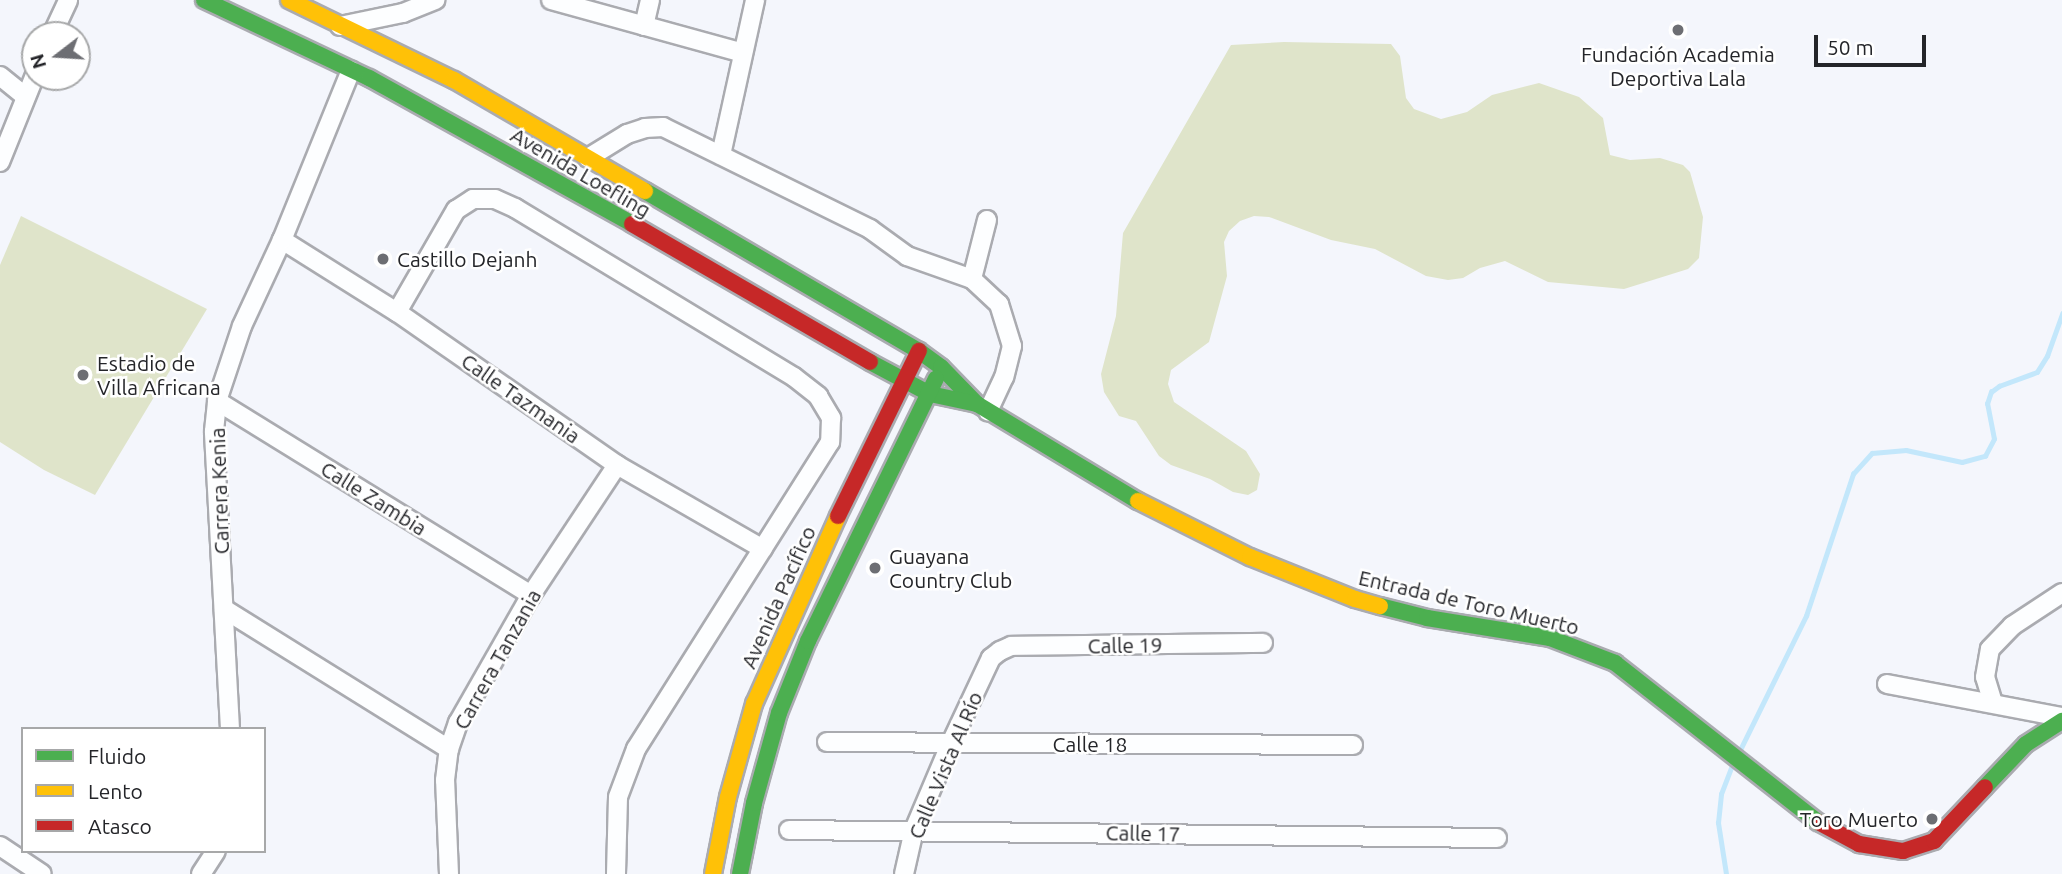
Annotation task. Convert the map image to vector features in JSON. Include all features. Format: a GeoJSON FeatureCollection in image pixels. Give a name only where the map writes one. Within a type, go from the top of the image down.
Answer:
{"type":"FeatureCollection","features":[{"type":"Feature","properties":{"kind":"street"},"geometry":{"type":"LineString","coordinates":[[58,21],[68,0]]}},
{"type":"Feature","properties":{"kind":"street","name":"Avenida Loefling"},"geometry":{"type":"LineString","coordinates":[[204,0],[351,70],[558,181],[904,382],[930,394]]}},
{"type":"Feature","properties":{"kind":"street","name":"Avenida Loefling"},"geometry":{"type":"LineString","coordinates":[[289,0],[454,80],[941,366]]}},
{"type":"Feature","properties":{"kind":"street"},"geometry":{"type":"LineString","coordinates":[[340,26],[403,13],[436,0]]}},
{"type":"Feature","properties":{"kind":"street"},"geometry":{"type":"LineString","coordinates":[[551,0],[743,53]]}},
{"type":"Feature","properties":{"kind":"street"},"geometry":{"type":"LineString","coordinates":[[644,26],[650,0]]}},
{"type":"Feature","properties":{"kind":"street"},"geometry":{"type":"LineString","coordinates":[[721,155],[755,0]]}},
{"type":"Feature","properties":{"kind":"street","name":"Carrera Kenia"},"geometry":{"type":"LineString","coordinates":[[230,727],[214,431],[218,401],[242,326],[282,240],[351,70]]}},
{"type":"Feature","properties":{"kind":"street"},"geometry":{"type":"LineString","coordinates":[[0,76],[26,97]]}},
{"type":"Feature","properties":{"kind":"street"},"geometry":{"type":"LineString","coordinates":[[0,162],[28,91]]}},
{"type":"Feature","properties":{"kind":"street"},"geometry":{"type":"LineString","coordinates":[[589,158],[627,134],[663,128],[870,229],[907,257],[972,279],[999,304],[1012,346],[1004,377],[983,407]]}},
{"type":"Feature","properties":{"kind":"street"},"geometry":{"type":"LineString","coordinates":[[397,312],[456,210],[472,199],[495,199],[515,208],[794,377],[818,396],[831,418],[830,442],[636,749],[618,797],[616,874]]}},
{"type":"Feature","properties":{"kind":"street"},"geometry":{"type":"LineString","coordinates":[[972,279],[987,220]]}},
{"type":"Feature","properties":{"kind":"street","name":"Calle Tazmania"},"geometry":{"type":"LineString","coordinates":[[282,240],[397,312],[617,465],[763,549]]}},
{"type":"Feature","properties":{"kind":"street","name":"Avenida Pacífico"},"geometry":{"type":"LineString","coordinates":[[713,874],[728,797],[754,704],[822,548],[919,351]]}},
{"type":"Feature","properties":{"kind":"street"},"geometry":{"type":"LineString","coordinates":[[740,874],[754,803],[779,713],[808,641],[930,394],[941,366]]}},
{"type":"Feature","properties":{"kind":"street","name":"Entrada de Toro Muerto"},"geometry":{"type":"LineString","coordinates":[[941,366],[983,407],[1157,511],[1250,557],[1332,591],[1408,614],[1550,638],[1603,656],[1637,678],[1816,821],[1847,839],[1871,848],[1903,851],[1926,845],[1943,834],[2026,744],[2062,719]]}},
{"type":"Feature","properties":{"kind":"street","name":"Entrada de Toro Muerto"},"geometry":{"type":"LineString","coordinates":[[930,394],[983,407]]}},
{"type":"Feature","properties":{"kind":"street","name":"Calle Zambia"},"geometry":{"type":"LineString","coordinates":[[218,401],[531,595]]}},
{"type":"Feature","properties":{"kind":"street","name":"Carrera Tanzania"},"geometry":{"type":"LineString","coordinates":[[449,874],[445,780],[449,749],[458,723],[531,595],[617,465]]}},
{"type":"Feature","properties":{"kind":"street"},"geometry":{"type":"LineString","coordinates":[[1993,703],[1985,677],[1990,649],[2012,626],[2062,593]]}},
{"type":"Feature","properties":{"kind":"street"},"geometry":{"type":"LineString","coordinates":[[224,609],[449,749]]}},
{"type":"Feature","properties":{"kind":"street","name":"Calle 19"},"geometry":{"type":"LineString","coordinates":[[991,658],[1011,646],[1263,643]]}},
{"type":"Feature","properties":{"kind":"street","name":"Calle Vista Al Río"},"geometry":{"type":"LineString","coordinates":[[904,874],[914,830],[991,658]]}},
{"type":"Feature","properties":{"kind":"street"},"geometry":{"type":"LineString","coordinates":[[1887,684],[1993,703],[2062,719]]}},
{"type":"Feature","properties":{"kind":"street","name":"Calle 18"},"geometry":{"type":"LineString","coordinates":[[827,742],[1353,746]]}},
{"type":"Feature","properties":{"kind":"street","name":"Calle 17"},"geometry":{"type":"LineString","coordinates":[[789,830],[1497,838]]}},
{"type":"Feature","properties":{"kind":"street"},"geometry":{"type":"LineString","coordinates":[[1,847],[42,874]]}},
{"type":"Feature","properties":{"kind":"street"},"geometry":{"type":"LineString","coordinates":[[201,874],[215,853]]}},
{"type":"Feature","properties":{"kind":"green space"},"geometry":{"type":"Polygon","coordinates":[[[1284,42],[1391,44],[1400,56],[1406,98],[1414,109],[1441,119],[1467,112],[1492,95],[1539,83],[1579,97],[1603,118],[1610,155],[1630,160],[1660,158],[1683,165],[1690,172],[1703,217],[1699,258],[1688,269],[1624,289],[1548,282],[1505,261],[1480,268],[1463,278],[1448,280],[1426,276],[1375,249],[1331,240],[1269,217],[1254,216],[1240,221],[1229,231],[1224,242],[1227,276],[1209,342],[1171,370],[1168,384],[1174,402],[1246,451],[1260,474],[1257,490],[1248,495],[1233,492],[1210,479],[1171,465],[1159,456],[1136,421],[1119,416],[1104,392],[1101,374],[1116,316],[1123,233],[1231,45],[1284,42]]]}},
{"type":"Feature","properties":{"kind":"green space","name":"Estadio de Villa Africana"},"geometry":{"type":"Polygon","coordinates":[[[21,216],[207,309],[95,495],[44,470],[0,442],[0,265],[21,216]]]}},
{"type":"Feature","properties":{"kind":"waterway"},"geometry":{"type":"LineString","coordinates":[[1739,752],[1806,616],[1853,474],[1872,453],[1906,450],[1962,462],[1985,456],[1994,439],[1987,404],[1991,392],[1999,386],[2037,372],[2047,356],[2062,314]]}},
{"type":"Feature","properties":{"kind":"waterway"},"geometry":{"type":"LineString","coordinates":[[1726,874],[1718,823],[1721,794],[1732,766]]}},
{"type":"Feature","properties":{"kind":"traffic: fast"},"geometry":{"type":"LineString","coordinates":[[204,0],[369,78],[632,224]]}},
{"type":"Feature","properties":{"kind":"traffic: fast"},"geometry":{"type":"LineString","coordinates":[[645,191],[919,351],[941,367],[977,404],[1138,501]]}},
{"type":"Feature","properties":{"kind":"traffic: fast"},"geometry":{"type":"LineString","coordinates":[[870,362],[930,394],[977,404]]}},
{"type":"Feature","properties":{"kind":"traffic: fast"},"geometry":{"type":"LineString","coordinates":[[740,874],[754,803],[779,713],[808,641],[936,379]]}},
{"type":"Feature","properties":{"kind":"traffic: fast"},"geometry":{"type":"LineString","coordinates":[[1380,606],[1427,618],[1550,638],[1615,663],[1818,822]]}},
{"type":"Feature","properties":{"kind":"traffic: fast"},"geometry":{"type":"LineString","coordinates":[[1985,787],[2026,744],[2062,721]]}},
{"type":"Feature","properties":{"kind":"traffic: slow"},"geometry":{"type":"LineString","coordinates":[[289,0],[454,80],[645,191]]}},
{"type":"Feature","properties":{"kind":"traffic: slow"},"geometry":{"type":"LineString","coordinates":[[1138,501],[1250,557],[1355,599],[1380,606]]}},
{"type":"Feature","properties":{"kind":"traffic: slow"},"geometry":{"type":"LineString","coordinates":[[713,874],[728,797],[754,704],[838,516]]}},
{"type":"Feature","properties":{"kind":"traffic: jam"},"geometry":{"type":"LineString","coordinates":[[632,224],[870,362]]}},
{"type":"Feature","properties":{"kind":"traffic: jam"},"geometry":{"type":"LineString","coordinates":[[838,516],[919,351]]}},
{"type":"Feature","properties":{"kind":"traffic: jam"},"geometry":{"type":"LineString","coordinates":[[1818,822],[1859,844],[1903,851],[1934,841],[1985,787]]}},
{"type":"Feature","properties":{"kind":"place","name":"Fundación Academia Deportiva Lala"},"geometry":{"type":"Point","coordinates":[1678,30]}},
{"type":"Feature","properties":{"kind":"place","name":"Castillo Dejanh"},"geometry":{"type":"Point","coordinates":[383,259]}},
{"type":"Feature","properties":{"kind":"place","name":"Estadio de Villa Africana"},"geometry":{"type":"Point","coordinates":[83,375]}},
{"type":"Feature","properties":{"kind":"place","name":"Guayana Country Club"},"geometry":{"type":"Point","coordinates":[875,568]}},
{"type":"Feature","properties":{"kind":"place","name":"Toro Muerto"},"geometry":{"type":"Point","coordinates":[1932,819]}}]}
